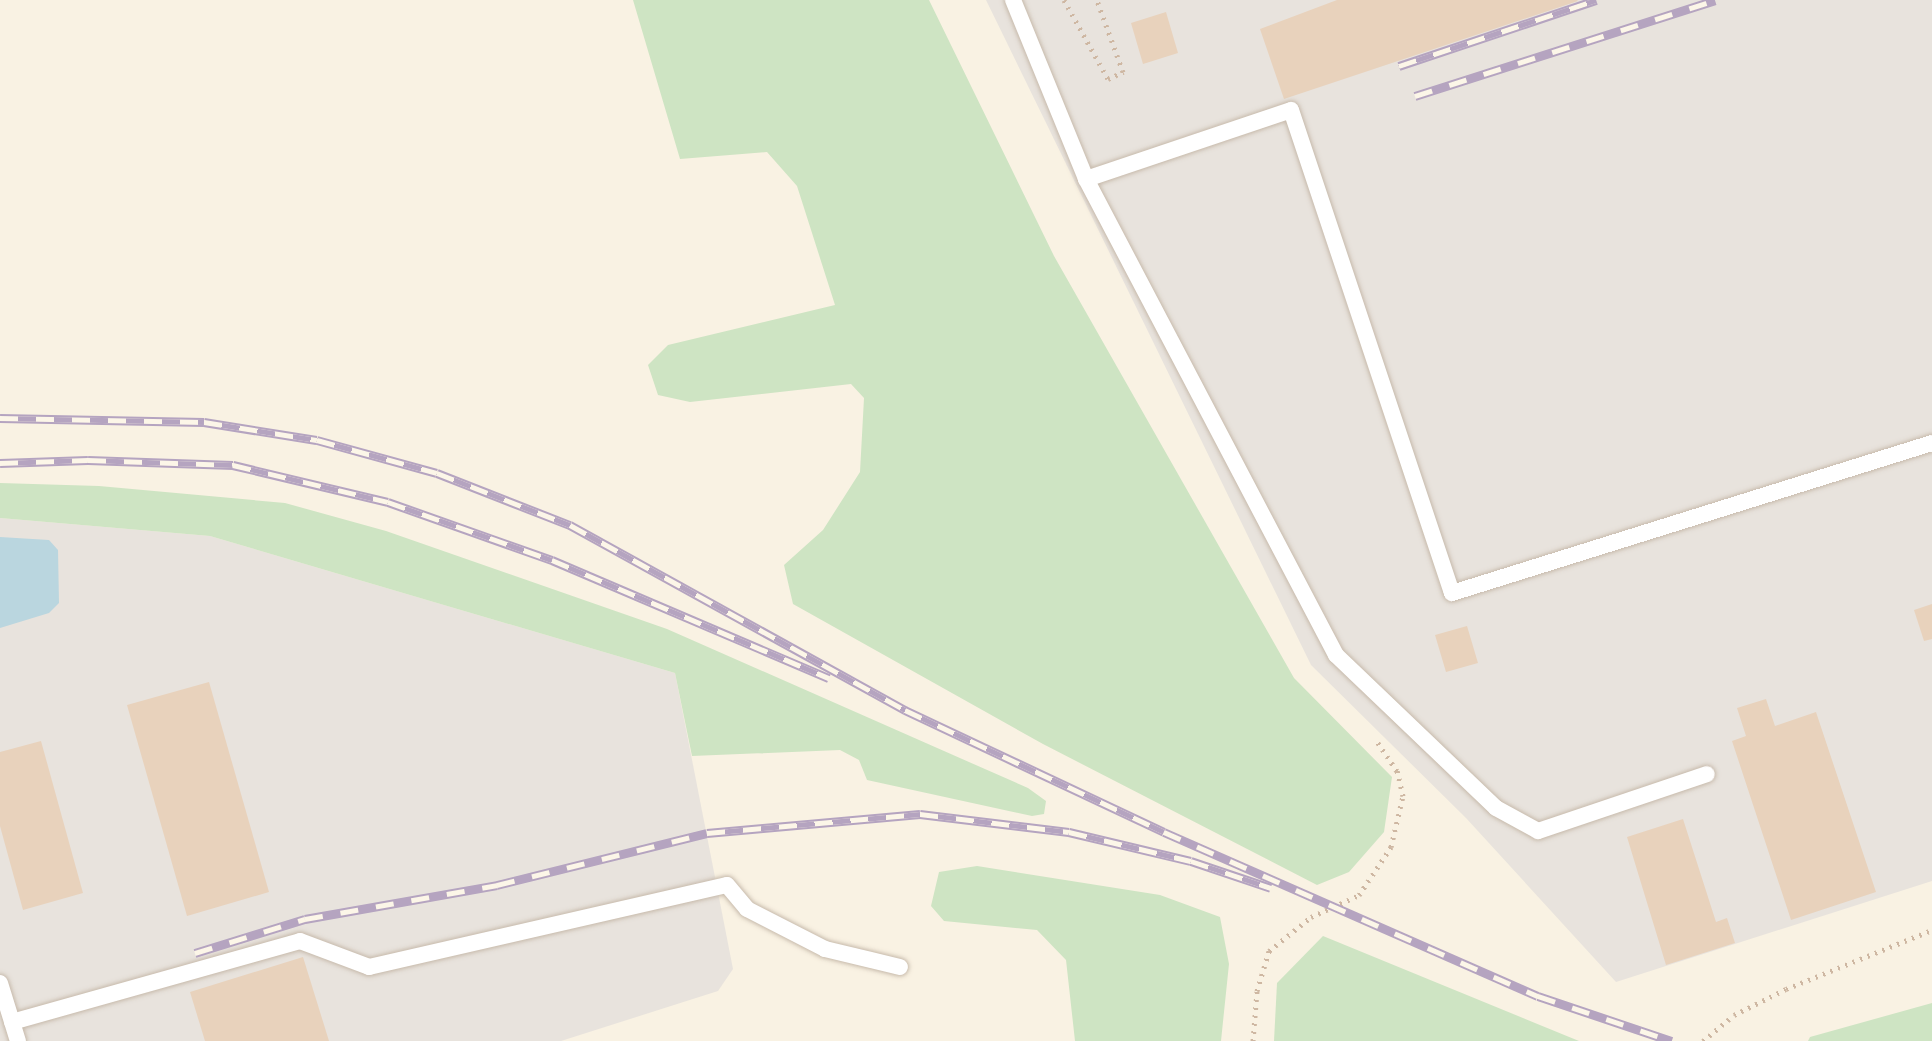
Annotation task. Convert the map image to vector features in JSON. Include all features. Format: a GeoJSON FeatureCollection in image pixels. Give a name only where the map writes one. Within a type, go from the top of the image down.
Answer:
{"type":"FeatureCollection","features":[{"type":"Feature","properties":{"kind":"lane"},"geometry":{"type":"LineString","coordinates":[[1013,0],[1086,179],[1336,655],[1484,797],[1538,831],[1707,774]]}},
{"type":"Feature","properties":{"kind":"lane"},"geometry":{"type":"LineString","coordinates":[[1086,179],[1291,110],[1452,593],[1932,443]]}},
{"type":"Feature","properties":{"kind":"lane"},"geometry":{"type":"LineString","coordinates":[[12,1022],[300,941],[369,967],[727,885],[747,909],[825,949],[900,967]]}},
{"type":"Feature","properties":{"kind":"lane"},"geometry":{"type":"LineString","coordinates":[[0,983],[18,1041]]}},
{"type":"Feature","properties":{"kind":"path"},"geometry":{"type":"LineString","coordinates":[[1064,0],[1108,79],[1123,72],[1097,0]]}},
{"type":"Feature","properties":{"kind":"path"},"geometry":{"type":"LineString","coordinates":[[1253,1041],[1257,991],[1269,951],[1311,917],[1359,895],[1391,847],[1403,796],[1397,771],[1376,740]]}},
{"type":"Feature","properties":{"kind":"path"},"geometry":{"type":"LineString","coordinates":[[1703,1041],[1734,1015],[1786,989],[1932,930]]}},
{"type":"Feature","properties":{"kind":"shaded area"},"geometry":{"type":"Polygon","coordinates":[[[986,0],[1932,0],[1932,881],[1616,982],[1466,818],[1311,665],[986,0]]]}},
{"type":"Feature","properties":{"kind":"shaded area"},"geometry":{"type":"Polygon","coordinates":[[[0,518],[210,536],[675,673],[733,969],[718,991],[561,1041],[0,1041],[0,518]]]}},
{"type":"Feature","properties":{"kind":"green space"},"geometry":{"type":"Polygon","coordinates":[[[633,0],[929,0],[1054,256],[1294,678],[1392,777],[1384,832],[1349,872],[1317,885],[1043,744],[793,604],[784,565],[823,530],[860,472],[864,398],[851,384],[690,402],[658,395],[648,365],[668,345],[835,305],[797,186],[767,152],[680,159],[633,0]]]}},
{"type":"Feature","properties":{"kind":"green space"},"geometry":{"type":"Polygon","coordinates":[[[0,483],[99,486],[285,503],[386,531],[667,629],[1028,788],[1046,801],[1044,814],[1032,816],[867,780],[859,760],[840,750],[692,756],[675,673],[210,536],[0,518],[0,483]]]}},
{"type":"Feature","properties":{"kind":"green space"},"geometry":{"type":"Polygon","coordinates":[[[977,866],[1160,895],[1220,917],[1229,964],[1221,1041],[1075,1041],[1066,960],[1037,930],[944,921],[931,906],[939,872],[977,866]]]}},
{"type":"Feature","properties":{"kind":"green space"},"geometry":{"type":"Polygon","coordinates":[[[1323,936],[1579,1041],[1274,1041],[1277,983],[1323,936]]]}},
{"type":"Feature","properties":{"kind":"green space"},"geometry":{"type":"Polygon","coordinates":[[[1932,1003],[1932,1041],[1808,1041],[1810,1037],[1932,1003]]]}},
{"type":"Feature","properties":{"kind":"water"},"geometry":{"type":"Polygon","coordinates":[[[0,537],[49,540],[58,550],[59,603],[49,613],[0,628],[0,537]]]}},
{"type":"Feature","properties":{"kind":"building"},"geometry":{"type":"Polygon","coordinates":[[[1337,0],[1578,1],[1284,99],[1260,29],[1337,0]]]}},
{"type":"Feature","properties":{"kind":"building"},"geometry":{"type":"Polygon","coordinates":[[[1166,12],[1178,53],[1143,64],[1131,23],[1166,12]]]}},
{"type":"Feature","properties":{"kind":"building"},"geometry":{"type":"Polygon","coordinates":[[[1932,604],[1932,639],[1924,641],[1914,610],[1932,604]]]}},
{"type":"Feature","properties":{"kind":"building"},"geometry":{"type":"Polygon","coordinates":[[[1467,626],[1478,663],[1446,672],[1435,635],[1467,626]]]}},
{"type":"Feature","properties":{"kind":"building"},"geometry":{"type":"Polygon","coordinates":[[[209,682],[269,892],[187,916],[127,705],[209,682]]]}},
{"type":"Feature","properties":{"kind":"building"},"geometry":{"type":"Polygon","coordinates":[[[1766,699],[1775,726],[1816,712],[1876,892],[1791,920],[1732,741],[1746,736],[1737,708],[1766,699]]]}},
{"type":"Feature","properties":{"kind":"building"},"geometry":{"type":"Polygon","coordinates":[[[41,741],[83,893],[23,910],[0,826],[0,752],[41,741]]]}},
{"type":"Feature","properties":{"kind":"building"},"geometry":{"type":"Polygon","coordinates":[[[1683,819],[1716,922],[1727,918],[1735,943],[1666,965],[1627,837],[1683,819]]]}},
{"type":"Feature","properties":{"kind":"building"},"geometry":{"type":"Polygon","coordinates":[[[303,957],[329,1041],[205,1041],[190,992],[303,957]]]}},
{"type":"Feature","properties":{"kind":"railway"},"geometry":{"type":"LineString","coordinates":[[1399,66],[1596,0]]}},
{"type":"Feature","properties":{"kind":"railway"},"geometry":{"type":"LineString","coordinates":[[1415,96],[1715,0]]}},
{"type":"Feature","properties":{"kind":"railway"},"geometry":{"type":"LineString","coordinates":[[0,418],[204,422],[317,440],[437,473],[570,525],[905,710],[1164,832],[1538,996],[1672,1041]]}},
{"type":"Feature","properties":{"kind":"railway"},"geometry":{"type":"LineString","coordinates":[[0,463],[88,460],[233,465],[388,502],[552,560],[829,678]]}},
{"type":"Feature","properties":{"kind":"railway"},"geometry":{"type":"LineString","coordinates":[[195,953],[305,919],[497,885],[707,833],[920,814],[1069,832],[1191,861],[1271,888]]}}]}
